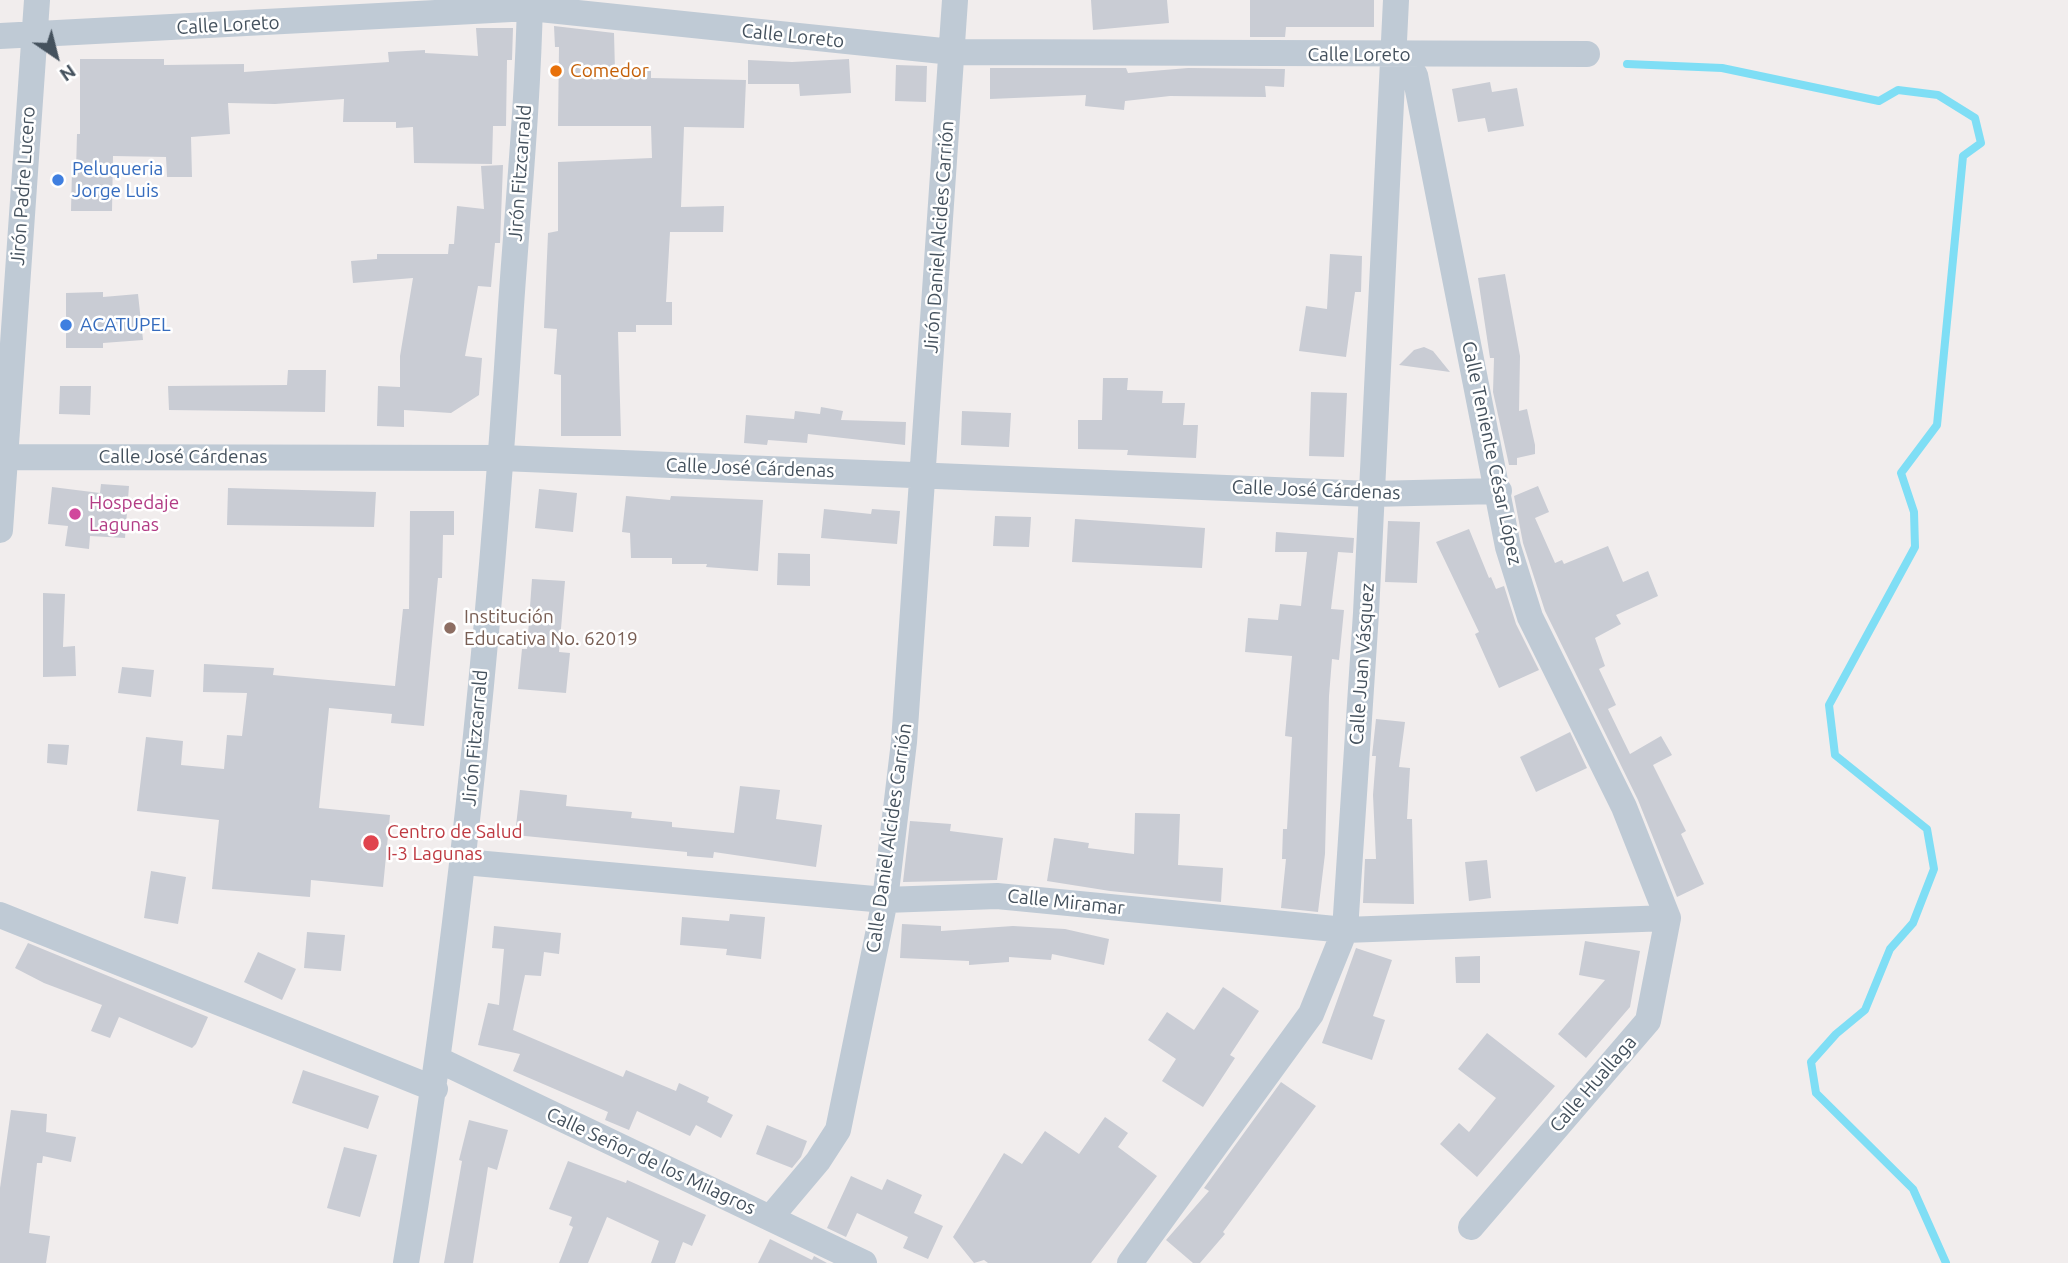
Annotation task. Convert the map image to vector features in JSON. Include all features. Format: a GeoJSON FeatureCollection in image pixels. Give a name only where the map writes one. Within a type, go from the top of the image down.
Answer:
{"type":"FeatureCollection","features":[{"type":"Feature","properties":{"kind":"street","name":"Jirón Padre Lucero"},"geometry":{"type":"LineString","coordinates":[[0,530],[2,457],[37,0]]}},
{"type":"Feature","properties":{"kind":"street","name":"Jirón Daniel Alcides Carrión"},"geometry":{"type":"LineString","coordinates":[[924,475],[955,0]]}},
{"type":"Feature","properties":{"kind":"street","name":"Calle Juan Vásquez"},"geometry":{"type":"LineString","coordinates":[[1130,1263],[1311,1014],[1345,930],[1396,0]]}},
{"type":"Feature","properties":{"kind":"street","name":"Calle Loreto"},"geometry":{"type":"LineString","coordinates":[[0,36],[530,4],[951,52],[1392,56],[1587,54]]}},
{"type":"Feature","properties":{"kind":"street","name":"Jirón Fitzcarrald"},"geometry":{"type":"LineString","coordinates":[[406,1263],[435,1089],[464,862],[502,458],[530,4]]}},
{"type":"Feature","properties":{"kind":"street","name":"Calle Teniente César López"},"geometry":{"type":"LineString","coordinates":[[1392,56],[1415,75],[1508,547],[1530,617],[1624,807],[1668,918]]}},
{"type":"Feature","properties":{"kind":"street","name":"Calle José Cárdenas"},"geometry":{"type":"LineString","coordinates":[[2,457],[502,458],[1371,494],[1499,491]]}},
{"type":"Feature","properties":{"kind":"street","name":"Calle Daniel Alcides Carrión"},"geometry":{"type":"LineString","coordinates":[[770,1218],[818,1161],[838,1130],[885,900],[904,742],[924,475]]}},
{"type":"Feature","properties":{"kind":"street","name":"Calle Miramar"},"geometry":{"type":"LineString","coordinates":[[464,862],[885,900],[997,895],[1345,930],[1668,918]]}},
{"type":"Feature","properties":{"kind":"street"},"geometry":{"type":"LineString","coordinates":[[0,915],[435,1089]]}},
{"type":"Feature","properties":{"kind":"street","name":"Calle Huallaga"},"geometry":{"type":"LineString","coordinates":[[1471,1227],[1647,1021],[1668,918]]}},
{"type":"Feature","properties":{"kind":"street","name":"Calle Señor de los Milagros"},"geometry":{"type":"LineString","coordinates":[[439,1060],[864,1263]]}},
{"type":"Feature","properties":{"kind":"building"},"geometry":{"type":"Polygon","coordinates":[[[1091,0],[1167,0],[1169,23],[1093,30],[1091,0]]]}},
{"type":"Feature","properties":{"kind":"building"},"geometry":{"type":"Polygon","coordinates":[[[1250,0],[1374,0],[1374,27],[1286,27],[1285,37],[1250,37],[1250,0]]]}},
{"type":"Feature","properties":{"kind":"building"},"geometry":{"type":"Polygon","coordinates":[[[554,26],[614,33],[615,71],[651,71],[651,78],[746,80],[744,128],[684,127],[681,207],[724,206],[723,232],[670,232],[666,302],[672,302],[672,325],[636,325],[636,332],[618,332],[621,436],[561,436],[561,375],[554,374],[557,329],[544,328],[548,233],[558,231],[558,162],[652,158],[651,126],[558,126],[559,47],[555,47],[554,26]]]}},
{"type":"Feature","properties":{"kind":"building"},"geometry":{"type":"Polygon","coordinates":[[[476,28],[513,28],[512,60],[507,60],[506,126],[493,126],[492,164],[414,163],[413,127],[396,128],[396,122],[343,122],[344,99],[275,104],[228,103],[230,134],[191,137],[192,177],[167,177],[166,157],[113,156],[112,211],[71,211],[72,170],[76,170],[77,134],[80,134],[80,59],[164,59],[164,65],[244,64],[244,72],[389,62],[388,52],[425,50],[425,53],[478,56],[476,28]]]}},
{"type":"Feature","properties":{"kind":"building"},"geometry":{"type":"Polygon","coordinates":[[[849,59],[851,93],[800,96],[799,84],[748,84],[748,60],[792,62],[849,59]]]}},
{"type":"Feature","properties":{"kind":"building"},"geometry":{"type":"Polygon","coordinates":[[[896,65],[927,66],[926,102],[895,101],[896,65]]]}},
{"type":"Feature","properties":{"kind":"building"},"geometry":{"type":"Polygon","coordinates":[[[990,68],[1126,68],[1128,73],[1188,68],[1285,69],[1284,87],[1265,86],[1266,97],[1170,96],[1125,101],[1124,110],[1085,106],[1086,95],[990,99],[990,68]]]}},
{"type":"Feature","properties":{"kind":"building"},"geometry":{"type":"Polygon","coordinates":[[[1490,82],[1492,92],[1517,88],[1524,126],[1488,132],[1485,118],[1458,122],[1452,89],[1490,82]]]}},
{"type":"Feature","properties":{"kind":"building"},"geometry":{"type":"Polygon","coordinates":[[[503,165],[500,243],[495,243],[491,287],[478,286],[465,356],[482,358],[479,395],[451,413],[404,410],[404,427],[377,426],[378,386],[400,387],[400,356],[413,278],[353,283],[351,261],[377,259],[377,254],[448,254],[449,244],[454,244],[457,206],[484,209],[481,166],[503,165]]]}},
{"type":"Feature","properties":{"kind":"building"},"geometry":{"type":"Polygon","coordinates":[[[1330,254],[1362,256],[1361,292],[1355,292],[1346,357],[1299,351],[1306,306],[1327,309],[1330,254]]]}},
{"type":"Feature","properties":{"kind":"building"},"geometry":{"type":"Polygon","coordinates":[[[1505,274],[1520,356],[1519,411],[1527,409],[1535,445],[1535,454],[1517,458],[1517,465],[1509,465],[1493,392],[1494,358],[1490,358],[1478,278],[1505,274]]]}},
{"type":"Feature","properties":{"kind":"building"},"geometry":{"type":"Polygon","coordinates":[[[103,292],[103,297],[138,294],[143,340],[103,343],[103,348],[66,348],[66,293],[103,292]]]}},
{"type":"Feature","properties":{"kind":"building"},"geometry":{"type":"Polygon","coordinates":[[[1424,347],[1433,351],[1450,372],[1399,365],[1414,350],[1424,347]]]}},
{"type":"Feature","properties":{"kind":"building"},"geometry":{"type":"Polygon","coordinates":[[[288,370],[326,370],[325,412],[169,410],[168,386],[287,385],[288,370]]]}},
{"type":"Feature","properties":{"kind":"building"},"geometry":{"type":"Polygon","coordinates":[[[1103,378],[1128,378],[1127,390],[1163,391],[1162,403],[1185,403],[1183,425],[1198,425],[1196,458],[1127,455],[1128,450],[1078,449],[1078,420],[1102,420],[1103,378]]]}},
{"type":"Feature","properties":{"kind":"building"},"geometry":{"type":"Polygon","coordinates":[[[60,386],[91,386],[90,415],[59,414],[60,386]]]}},
{"type":"Feature","properties":{"kind":"building"},"geometry":{"type":"Polygon","coordinates":[[[1311,392],[1347,393],[1344,457],[1309,456],[1311,392]]]}},
{"type":"Feature","properties":{"kind":"building"},"geometry":{"type":"Polygon","coordinates":[[[821,407],[843,411],[841,420],[906,422],[905,445],[808,434],[807,443],[768,440],[767,445],[744,443],[746,415],[794,419],[795,411],[820,414],[821,407]]]}},
{"type":"Feature","properties":{"kind":"building"},"geometry":{"type":"Polygon","coordinates":[[[962,411],[1011,413],[1009,447],[961,445],[962,411]]]}},
{"type":"Feature","properties":{"kind":"building"},"geometry":{"type":"Polygon","coordinates":[[[101,484],[129,486],[125,538],[90,536],[89,549],[65,546],[68,526],[48,524],[52,487],[100,493],[101,484]]]}},
{"type":"Feature","properties":{"kind":"building"},"geometry":{"type":"Polygon","coordinates":[[[1538,486],[1549,512],[1535,518],[1555,563],[1562,560],[1564,564],[1608,546],[1623,582],[1648,571],[1658,596],[1616,615],[1621,624],[1595,638],[1605,666],[1599,669],[1616,705],[1608,709],[1630,754],[1661,736],[1672,755],[1653,765],[1686,831],[1681,834],[1704,884],[1677,897],[1638,800],[1545,611],[1523,543],[1514,496],[1538,486]]]}},
{"type":"Feature","properties":{"kind":"building"},"geometry":{"type":"Polygon","coordinates":[[[228,488],[376,492],[374,527],[227,525],[228,488]]]}},
{"type":"Feature","properties":{"kind":"building"},"geometry":{"type":"Polygon","coordinates":[[[539,489],[577,493],[573,532],[535,528],[539,489]]]}},
{"type":"Feature","properties":{"kind":"building"},"geometry":{"type":"Polygon","coordinates":[[[626,496],[670,500],[671,496],[763,500],[758,571],[706,567],[707,564],[672,564],[672,558],[631,558],[630,533],[622,532],[626,496]]]}},
{"type":"Feature","properties":{"kind":"building"},"geometry":{"type":"Polygon","coordinates":[[[824,509],[871,514],[872,509],[900,511],[897,544],[821,538],[824,509]]]}},
{"type":"Feature","properties":{"kind":"building"},"geometry":{"type":"Polygon","coordinates":[[[410,511],[454,511],[454,535],[443,535],[442,578],[438,578],[424,726],[391,723],[392,714],[329,708],[319,808],[390,815],[383,887],[311,880],[310,897],[212,889],[219,820],[137,811],[146,737],[183,741],[181,765],[224,769],[227,735],[242,736],[247,693],[203,692],[204,664],[274,668],[273,675],[395,686],[403,609],[409,609],[410,511]]]}},
{"type":"Feature","properties":{"kind":"building"},"geometry":{"type":"Polygon","coordinates":[[[995,516],[1031,517],[1029,547],[993,546],[995,516]]]}},
{"type":"Feature","properties":{"kind":"building"},"geometry":{"type":"Polygon","coordinates":[[[1075,519],[1205,528],[1202,568],[1072,562],[1075,519]]]}},
{"type":"Feature","properties":{"kind":"building"},"geometry":{"type":"Polygon","coordinates":[[[1388,521],[1420,522],[1417,583],[1385,582],[1388,521]]]}},
{"type":"Feature","properties":{"kind":"building"},"geometry":{"type":"Polygon","coordinates":[[[1469,529],[1489,578],[1491,577],[1496,589],[1504,586],[1516,624],[1539,670],[1499,688],[1475,634],[1479,632],[1436,542],[1469,529]]]}},
{"type":"Feature","properties":{"kind":"building"},"geometry":{"type":"Polygon","coordinates":[[[1276,532],[1354,538],[1353,553],[1338,552],[1331,609],[1344,610],[1339,660],[1332,659],[1325,854],[1318,912],[1281,908],[1286,859],[1282,859],[1283,829],[1287,829],[1292,737],[1285,736],[1292,656],[1245,652],[1248,618],[1278,620],[1280,604],[1301,606],[1307,552],[1275,552],[1276,532]]]}},
{"type":"Feature","properties":{"kind":"building"},"geometry":{"type":"Polygon","coordinates":[[[778,553],[810,554],[810,586],[777,585],[778,553]]]}},
{"type":"Feature","properties":{"kind":"building"},"geometry":{"type":"Polygon","coordinates":[[[532,579],[565,581],[559,652],[570,653],[566,693],[518,689],[522,649],[527,649],[532,579]]]}},
{"type":"Feature","properties":{"kind":"building"},"geometry":{"type":"Polygon","coordinates":[[[43,593],[65,594],[63,647],[75,646],[76,676],[43,677],[43,593]]]}},
{"type":"Feature","properties":{"kind":"building"},"geometry":{"type":"Polygon","coordinates":[[[122,667],[154,670],[151,697],[118,693],[122,667]]]}},
{"type":"Feature","properties":{"kind":"building"},"geometry":{"type":"Polygon","coordinates":[[[1376,719],[1405,722],[1399,767],[1410,768],[1407,819],[1412,819],[1414,904],[1363,903],[1365,859],[1376,859],[1373,795],[1376,756],[1372,756],[1376,719]]]}},
{"type":"Feature","properties":{"kind":"building"},"geometry":{"type":"Polygon","coordinates":[[[1570,732],[1587,768],[1536,792],[1520,757],[1570,732]]]}},
{"type":"Feature","properties":{"kind":"building"},"geometry":{"type":"Polygon","coordinates":[[[48,744],[69,745],[67,765],[47,763],[48,744]]]}},
{"type":"Feature","properties":{"kind":"building"},"geometry":{"type":"Polygon","coordinates":[[[740,786],[780,790],[776,819],[822,825],[816,867],[714,852],[713,858],[687,856],[687,852],[515,835],[520,790],[567,795],[566,806],[632,812],[631,818],[672,822],[672,827],[734,833],[740,786]]]}},
{"type":"Feature","properties":{"kind":"building"},"geometry":{"type":"Polygon","coordinates":[[[1135,813],[1180,814],[1178,865],[1223,868],[1221,902],[1110,891],[1047,881],[1054,838],[1089,843],[1088,848],[1134,854],[1135,813]]]}},
{"type":"Feature","properties":{"kind":"building"},"geometry":{"type":"Polygon","coordinates":[[[910,821],[951,824],[950,831],[1003,838],[997,880],[903,882],[910,821]]]}},
{"type":"Feature","properties":{"kind":"building"},"geometry":{"type":"Polygon","coordinates":[[[1487,860],[1491,898],[1469,901],[1465,862],[1487,860]]]}},
{"type":"Feature","properties":{"kind":"building"},"geometry":{"type":"Polygon","coordinates":[[[151,871],[186,877],[178,924],[144,918],[151,871]]]}},
{"type":"Feature","properties":{"kind":"building"},"geometry":{"type":"Polygon","coordinates":[[[730,914],[765,917],[761,959],[726,955],[727,949],[680,945],[682,917],[729,921],[730,914]]]}},
{"type":"Feature","properties":{"kind":"building"},"geometry":{"type":"Polygon","coordinates":[[[902,924],[941,926],[941,931],[1013,926],[1065,929],[1109,939],[1104,965],[1052,954],[1051,960],[1009,957],[1009,962],[969,965],[969,961],[900,958],[902,924]]]}},
{"type":"Feature","properties":{"kind":"building"},"geometry":{"type":"Polygon","coordinates":[[[494,926],[561,933],[559,954],[544,952],[541,976],[525,975],[513,1030],[623,1077],[626,1070],[676,1091],[679,1083],[709,1097],[707,1102],[733,1115],[721,1138],[696,1125],[690,1136],[637,1111],[629,1130],[605,1120],[608,1112],[513,1071],[520,1054],[478,1045],[488,1003],[499,1005],[504,949],[492,948],[494,926]]]}},
{"type":"Feature","properties":{"kind":"building"},"geometry":{"type":"Polygon","coordinates":[[[307,932],[345,935],[341,971],[304,968],[307,932]]]}},
{"type":"Feature","properties":{"kind":"building"},"geometry":{"type":"Polygon","coordinates":[[[1585,941],[1640,951],[1630,1007],[1586,1058],[1558,1034],[1605,980],[1579,975],[1585,941]]]}},
{"type":"Feature","properties":{"kind":"building"},"geometry":{"type":"Polygon","coordinates":[[[28,943],[208,1017],[196,1044],[192,1048],[119,1017],[110,1038],[91,1031],[102,1005],[44,983],[15,968],[28,943]]]}},
{"type":"Feature","properties":{"kind":"building"},"geometry":{"type":"Polygon","coordinates":[[[1356,948],[1392,960],[1373,1016],[1385,1020],[1372,1060],[1322,1043],[1356,948]]]}},
{"type":"Feature","properties":{"kind":"building"},"geometry":{"type":"Polygon","coordinates":[[[258,952],[296,969],[282,1000],[244,982],[258,952]]]}},
{"type":"Feature","properties":{"kind":"building"},"geometry":{"type":"Polygon","coordinates":[[[1480,956],[1480,983],[1456,983],[1455,957],[1480,956]]]}},
{"type":"Feature","properties":{"kind":"building"},"geometry":{"type":"Polygon","coordinates":[[[1223,987],[1259,1011],[1230,1055],[1235,1058],[1203,1107],[1162,1081],[1176,1059],[1148,1040],[1167,1012],[1194,1030],[1223,987]]]}},
{"type":"Feature","properties":{"kind":"building"},"geometry":{"type":"Polygon","coordinates":[[[1487,1033],[1555,1086],[1477,1177],[1440,1144],[1459,1123],[1469,1132],[1496,1098],[1458,1069],[1487,1033]]]}},
{"type":"Feature","properties":{"kind":"building"},"geometry":{"type":"Polygon","coordinates":[[[303,1070],[379,1096],[368,1129],[292,1103],[303,1070]]]}},
{"type":"Feature","properties":{"kind":"building"},"geometry":{"type":"Polygon","coordinates":[[[1281,1082],[1316,1106],[1223,1232],[1225,1234],[1200,1263],[1193,1263],[1166,1240],[1209,1191],[1204,1188],[1281,1082]]]}},
{"type":"Feature","properties":{"kind":"building"},"geometry":{"type":"Polygon","coordinates":[[[11,1110],[47,1114],[46,1132],[76,1137],[71,1162],[43,1156],[42,1163],[37,1163],[29,1233],[50,1236],[46,1263],[0,1263],[0,1188],[11,1110]]]}},
{"type":"Feature","properties":{"kind":"building"},"geometry":{"type":"Polygon","coordinates":[[[1105,1117],[1128,1133],[1118,1147],[1157,1176],[1091,1263],[988,1263],[984,1260],[974,1263],[953,1237],[1004,1153],[1022,1164],[1045,1131],[1079,1154],[1105,1117]]]}},
{"type":"Feature","properties":{"kind":"building"},"geometry":{"type":"Polygon","coordinates":[[[469,1120],[508,1130],[497,1170],[488,1167],[473,1263],[444,1263],[462,1161],[459,1160],[469,1120]]]}},
{"type":"Feature","properties":{"kind":"building"},"geometry":{"type":"Polygon","coordinates":[[[767,1125],[807,1141],[801,1157],[792,1168],[756,1154],[767,1125]]]}},
{"type":"Feature","properties":{"kind":"building"},"geometry":{"type":"Polygon","coordinates":[[[344,1147],[377,1155],[360,1217],[327,1208],[344,1147]]]}},
{"type":"Feature","properties":{"kind":"building"},"geometry":{"type":"Polygon","coordinates":[[[568,1161],[626,1183],[627,1180],[706,1215],[692,1246],[683,1242],[675,1263],[651,1263],[659,1241],[607,1217],[588,1263],[559,1263],[573,1227],[569,1225],[572,1217],[549,1209],[568,1161]]]}},
{"type":"Feature","properties":{"kind":"building"},"geometry":{"type":"Polygon","coordinates":[[[851,1176],[882,1190],[887,1179],[922,1195],[914,1213],[943,1226],[928,1259],[903,1248],[908,1237],[857,1213],[846,1237],[827,1228],[851,1176]]]}},
{"type":"Feature","properties":{"kind":"building"},"geometry":{"type":"Polygon","coordinates":[[[770,1239],[812,1260],[814,1256],[827,1263],[758,1263],[770,1239]]]}},
{"type":"Feature","properties":{"kind":"waterway"},"geometry":{"type":"LineString","coordinates":[[1627,64],[1722,68],[1879,101],[1898,90],[1938,95],[1975,118],[1981,143],[1963,156],[1937,425],[1901,473],[1914,512],[1915,547],[1829,705],[1835,755],[1927,829],[1934,869],[1913,923],[1890,949],[1865,1010],[1836,1034],[1811,1062],[1816,1093],[1913,1189],[1946,1263]]}},
{"type":"Feature","properties":{"kind":"place","name":"Comedor"},"geometry":{"type":"Point","coordinates":[556,71]}},
{"type":"Feature","properties":{"kind":"place","name":"Peluqueria Jorge Luis"},"geometry":{"type":"Point","coordinates":[58,180]}},
{"type":"Feature","properties":{"kind":"place","name":"ACATUPEL"},"geometry":{"type":"Point","coordinates":[66,325]}},
{"type":"Feature","properties":{"kind":"place","name":"Hospedaje Lagunas"},"geometry":{"type":"Point","coordinates":[75,514]}},
{"type":"Feature","properties":{"kind":"place","name":"Institución Educativa No. 62019"},"geometry":{"type":"Point","coordinates":[450,628]}},
{"type":"Feature","properties":{"kind":"place","name":"Centro de Salud I-3 Lagunas"},"geometry":{"type":"Point","coordinates":[371,843]}}]}
